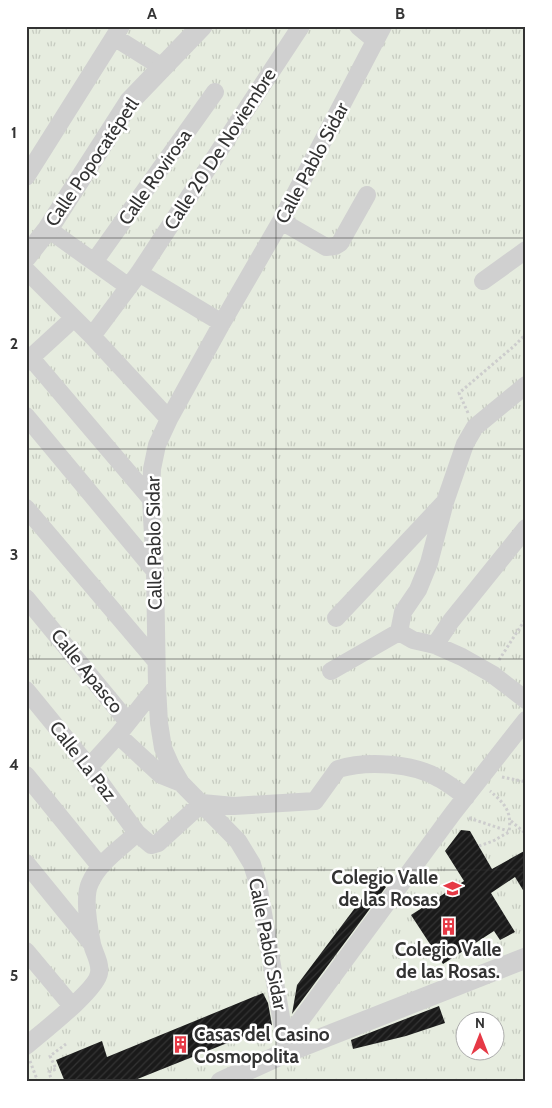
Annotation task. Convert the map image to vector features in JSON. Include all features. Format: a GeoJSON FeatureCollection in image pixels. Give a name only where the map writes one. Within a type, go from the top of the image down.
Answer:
{"type":"FeatureCollection","features":[{"type":"Feature","properties":{"kind":"street","name":"Calle Popocatépetl"},"geometry":{"type":"LineString","coordinates":[[26,257],[48,230],[130,102],[202,26]]}},
{"type":"Feature","properties":{"kind":"street","name":"Calle 20 De Noviembre"},"geometry":{"type":"LineString","coordinates":[[92,336],[134,280],[301,26]]}},
{"type":"Feature","properties":{"kind":"street"},"geometry":{"type":"LineString","coordinates":[[358,26],[380,33]]}},
{"type":"Feature","properties":{"kind":"street"},"geometry":{"type":"LineString","coordinates":[[26,177],[118,32],[162,67]]}},
{"type":"Feature","properties":{"kind":"street","name":"Calle Pablo Sidar"},"geometry":{"type":"LineString","coordinates":[[286,1046],[258,884],[252,864],[238,841],[181,783],[163,748],[156,662],[155,571],[151,499],[152,469],[157,445],[170,419],[222,323],[281,221],[380,33]]}},
{"type":"Feature","properties":{"kind":"street","name":"Calle Rovirosa"},"geometry":{"type":"LineString","coordinates":[[94,262],[215,92]]}},
{"type":"Feature","properties":{"kind":"street"},"geometry":{"type":"LineString","coordinates":[[281,221],[326,247],[335,246],[340,243],[367,195]]}},
{"type":"Feature","properties":{"kind":"street"},"geometry":{"type":"LineString","coordinates":[[48,230],[94,262],[222,323]]}},
{"type":"Feature","properties":{"kind":"street"},"geometry":{"type":"LineString","coordinates":[[483,281],[526,250]]}},
{"type":"Feature","properties":{"kind":"street"},"geometry":{"type":"LineString","coordinates":[[26,270],[92,336],[170,419]]}},
{"type":"Feature","properties":{"kind":"street"},"geometry":{"type":"LineString","coordinates":[[74,318],[29,360],[151,499]]}},
{"type":"Feature","properties":{"kind":"street"},"geometry":{"type":"LineString","coordinates":[[332,671],[398,632],[404,612],[418,590],[429,563],[445,502],[465,444],[475,427],[526,385]]}},
{"type":"Feature","properties":{"kind":"street"},"geometry":{"type":"LineString","coordinates":[[26,416],[155,571]]}},
{"type":"Feature","properties":{"kind":"street"},"geometry":{"type":"LineString","coordinates":[[336,618],[445,502]]}},
{"type":"Feature","properties":{"kind":"street"},"geometry":{"type":"LineString","coordinates":[[26,508],[156,662]]}},
{"type":"Feature","properties":{"kind":"street"},"geometry":{"type":"LineString","coordinates":[[435,645],[451,621],[526,528]]}},
{"type":"Feature","properties":{"kind":"street","name":"Calle Apasco"},"geometry":{"type":"LineString","coordinates":[[26,598],[123,728],[161,775],[181,783]]}},
{"type":"Feature","properties":{"kind":"street"},"geometry":{"type":"LineString","coordinates":[[398,632],[413,640],[435,645],[462,657],[492,674],[526,700]]}},
{"type":"Feature","properties":{"kind":"street"},"geometry":{"type":"LineString","coordinates":[[89,767],[157,686]]}},
{"type":"Feature","properties":{"kind":"street","name":"Calle La Paz"},"geometry":{"type":"LineString","coordinates":[[26,690],[89,767],[137,833]]}},
{"type":"Feature","properties":{"kind":"street"},"geometry":{"type":"LineString","coordinates":[[286,1046],[453,813],[526,720]]}},
{"type":"Feature","properties":{"kind":"street"},"geometry":{"type":"LineString","coordinates":[[92,945],[87,899],[89,884],[100,866],[137,833],[151,845],[158,843],[202,803],[243,806],[315,801],[338,769],[358,764],[398,766],[420,771],[439,778],[466,797]]}},
{"type":"Feature","properties":{"kind":"street"},"geometry":{"type":"LineString","coordinates":[[26,775],[100,866]]}},
{"type":"Feature","properties":{"kind":"street"},"geometry":{"type":"LineString","coordinates":[[26,863],[92,945],[98,959],[99,974],[91,989],[27,1047]]}},
{"type":"Feature","properties":{"kind":"street"},"geometry":{"type":"LineString","coordinates":[[26,951],[72,1006]]}},
{"type":"Feature","properties":{"kind":"street"},"geometry":{"type":"LineString","coordinates":[[221,1082],[286,1046],[526,958]]}},
{"type":"Feature","properties":{"kind":"path"},"geometry":{"type":"LineString","coordinates":[[475,427],[458,393],[513,348],[526,334]]}},
{"type":"Feature","properties":{"kind":"path"},"geometry":{"type":"LineString","coordinates":[[492,674],[507,645],[526,618]]}},
{"type":"Feature","properties":{"kind":"path"},"geometry":{"type":"LineString","coordinates":[[526,758],[523,761],[526,763]]}},
{"type":"Feature","properties":{"kind":"path"},"geometry":{"type":"LineString","coordinates":[[478,781],[499,798],[509,811],[511,821],[509,832]]}},
{"type":"Feature","properties":{"kind":"path"},"geometry":{"type":"LineString","coordinates":[[453,813],[509,832]]}},
{"type":"Feature","properties":{"kind":"path"},"geometry":{"type":"LineString","coordinates":[[511,821],[524,833],[526,832]]}},
{"type":"Feature","properties":{"kind":"path"},"geometry":{"type":"LineString","coordinates":[[479,846],[509,832]]}},
{"type":"Feature","properties":{"kind":"path"},"geometry":{"type":"LineString","coordinates":[[52,1082],[49,1072],[56,1069],[50,1056],[66,1044]]}},
{"type":"Feature","properties":{"kind":"path"},"geometry":{"type":"LineString","coordinates":[[27,1047],[38,1082]]}},
{"type":"Feature","properties":{"kind":"green space"},"geometry":{"type":"Polygon","coordinates":[[[26,26],[526,26],[526,1082],[26,1082],[26,26]]]}},
{"type":"Feature","properties":{"kind":"building"},"geometry":{"type":"Polygon","coordinates":[[[461,830],[470,831],[492,869],[526,850],[526,895],[515,877],[491,893],[515,932],[500,940],[494,931],[443,964],[411,915],[464,881],[445,851],[461,830]]]}},
{"type":"Feature","properties":{"kind":"building"},"geometry":{"type":"Polygon","coordinates":[[[376,880],[386,887],[292,1014],[297,985],[376,880]]]}},
{"type":"Feature","properties":{"kind":"building","name":"Casas del Casino Cosmopolita"},"geometry":{"type":"Polygon","coordinates":[[[263,993],[268,1003],[272,1025],[130,1082],[65,1082],[56,1060],[102,1041],[107,1057],[263,993]]]}},
{"type":"Feature","properties":{"kind":"building"},"geometry":{"type":"Polygon","coordinates":[[[439,1006],[445,1023],[406,1036],[353,1049],[351,1040],[439,1006]]]}},
{"type":"Feature","properties":{"kind":"place","name":"Colegio Valle de las Rosas"},"geometry":{"type":"Point","coordinates":[452,888]}},
{"type":"Feature","properties":{"kind":"place","name":"Colegio Valle de las Rosas."},"geometry":{"type":"Point","coordinates":[448,926]}},
{"type":"Feature","properties":{"kind":"place","name":"Casas del Casino Cosmopolita"},"geometry":{"type":"Point","coordinates":[180,1045]}}]}
